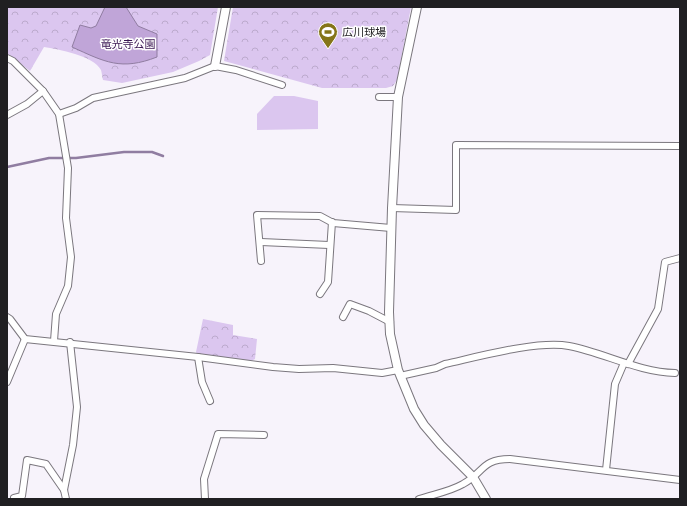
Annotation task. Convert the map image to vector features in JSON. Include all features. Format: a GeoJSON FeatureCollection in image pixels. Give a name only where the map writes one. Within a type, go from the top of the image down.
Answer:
{"type":"FeatureCollection","features":[{"type":"Feature","properties":{"kind":"street"},"geometry":{"type":"LineString","coordinates":[[215,66],[226,7]]}},
{"type":"Feature","properties":{"kind":"street"},"geometry":{"type":"LineString","coordinates":[[417,7],[403,66],[398,97],[391,228],[390,322],[393,351],[399,373],[414,409],[424,425],[473,477],[486,499]]}},
{"type":"Feature","properties":{"kind":"street"},"geometry":{"type":"LineString","coordinates":[[7,58],[13,61],[43,91],[59,114],[68,168],[66,218],[71,256],[68,286],[56,314],[54,341]]}},
{"type":"Feature","properties":{"kind":"street"},"geometry":{"type":"LineString","coordinates":[[59,114],[76,108],[93,98],[185,78],[215,66],[236,70],[282,85]]}},
{"type":"Feature","properties":{"kind":"street"},"geometry":{"type":"LineString","coordinates":[[7,115],[27,104],[43,91]]}},
{"type":"Feature","properties":{"kind":"street"},"geometry":{"type":"LineString","coordinates":[[379,97],[398,97]]}},
{"type":"Feature","properties":{"kind":"street"},"geometry":{"type":"LineString","coordinates":[[392,208],[456,210],[456,145],[680,146]]}},
{"type":"Feature","properties":{"kind":"street"},"geometry":{"type":"LineString","coordinates":[[262,261],[257,215],[320,216],[332,222],[391,228]]}},
{"type":"Feature","properties":{"kind":"street"},"geometry":{"type":"LineString","coordinates":[[320,294],[328,282],[329,245],[332,222]]}},
{"type":"Feature","properties":{"kind":"street"},"geometry":{"type":"LineString","coordinates":[[261,242],[329,245]]}},
{"type":"Feature","properties":{"kind":"street"},"geometry":{"type":"LineString","coordinates":[[606,470],[615,384],[658,309],[665,262],[680,258]]}},
{"type":"Feature","properties":{"kind":"street"},"geometry":{"type":"LineString","coordinates":[[343,317],[350,304],[369,310],[390,322]]}},
{"type":"Feature","properties":{"kind":"street"},"geometry":{"type":"LineString","coordinates":[[7,317],[25,339],[70,342],[293,369],[333,368],[382,373],[399,373],[436,368],[452,363],[545,345],[568,346],[656,373],[675,373]]}},
{"type":"Feature","properties":{"kind":"street"},"geometry":{"type":"LineString","coordinates":[[7,382],[25,339]]}},
{"type":"Feature","properties":{"kind":"street"},"geometry":{"type":"LineString","coordinates":[[64,490],[73,445],[77,407],[70,342]]}},
{"type":"Feature","properties":{"kind":"street"},"geometry":{"type":"LineString","coordinates":[[198,357],[202,382],[210,401]]}},
{"type":"Feature","properties":{"kind":"street"},"geometry":{"type":"LineString","coordinates":[[205,499],[204,479],[218,434],[264,435]]}},
{"type":"Feature","properties":{"kind":"street"},"geometry":{"type":"LineString","coordinates":[[419,499],[447,491],[464,484],[485,465],[498,459],[606,470],[680,480]]}},
{"type":"Feature","properties":{"kind":"street"},"geometry":{"type":"LineString","coordinates":[[14,498],[22,496],[27,460],[46,464],[64,490],[66,499]]}},
{"type":"Feature","properties":{"kind":"green space","name":"竜光寺公園"},"geometry":{"type":"Polygon","coordinates":[[[7,7],[218,7],[210,55],[173,72],[122,83],[103,80],[101,70],[97,65],[84,57],[66,51],[44,47],[30,71],[7,53],[7,7]]]}},
{"type":"Feature","properties":{"kind":"green space"},"geometry":{"type":"Polygon","coordinates":[[[233,7],[411,7],[397,80],[393,86],[386,88],[322,88],[224,61],[233,7]]]}},
{"type":"Feature","properties":{"kind":"green space"},"geometry":{"type":"Polygon","coordinates":[[[274,96],[294,96],[318,101],[318,129],[257,130],[257,114],[274,96]]]}},
{"type":"Feature","properties":{"kind":"green space"},"geometry":{"type":"Polygon","coordinates":[[[203,319],[233,325],[233,335],[257,339],[255,359],[251,361],[197,354],[196,352],[203,319]]]}},
{"type":"Feature","properties":{"kind":"shaded area"},"geometry":{"type":"Polygon","coordinates":[[[105,7],[126,7],[138,26],[157,34],[157,57],[133,63],[113,63],[94,57],[72,47],[80,25],[91,28],[96,26],[105,7]]]}},
{"type":"Feature","properties":{"kind":"waterway"},"geometry":{"type":"LineString","coordinates":[[7,167],[49,158],[76,158],[124,152],[152,152],[163,156]]}},
{"type":"Feature","properties":{"kind":"place","name":"広川球場"},"geometry":{"type":"Point","coordinates":[328,49]}}]}
